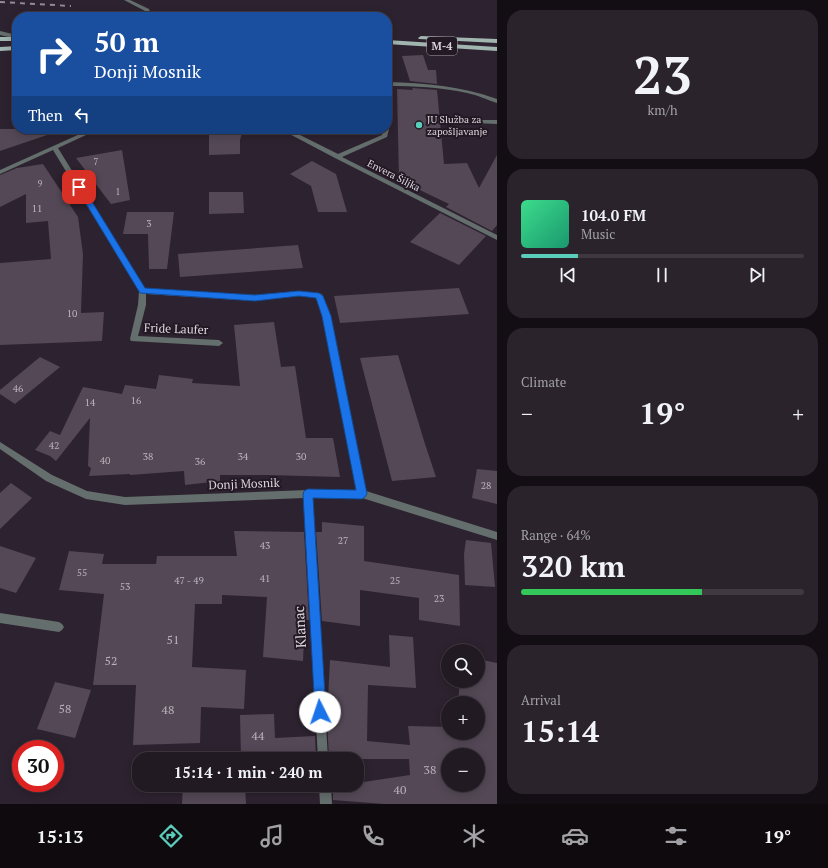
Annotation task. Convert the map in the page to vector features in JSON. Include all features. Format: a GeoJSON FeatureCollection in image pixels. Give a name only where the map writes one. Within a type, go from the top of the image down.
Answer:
{"type":"FeatureCollection","features":[{"type":"Feature","properties":{"kind":"main road","name":"M-4"},"geometry":{"type":"LineString","coordinates":[[392,36],[497,41]]}},
{"type":"Feature","properties":{"kind":"main road"},"geometry":{"type":"LineString","coordinates":[[0,39],[12,38]]}},
{"type":"Feature","properties":{"kind":"main road","name":"M-4"},"geometry":{"type":"LineString","coordinates":[[392,42],[497,49]]}},
{"type":"Feature","properties":{"kind":"main road"},"geometry":{"type":"LineString","coordinates":[[0,49],[12,48]]}},
{"type":"Feature","properties":{"kind":"street"},"geometry":{"type":"LineString","coordinates":[[126,0],[147,10],[148,12]]}},
{"type":"Feature","properties":{"kind":"street"},"geometry":{"type":"LineString","coordinates":[[0,33],[12,37]]}},
{"type":"Feature","properties":{"kind":"street"},"geometry":{"type":"LineString","coordinates":[[392,84],[437,85],[481,94],[497,101]]}},
{"type":"Feature","properties":{"kind":"street"},"geometry":{"type":"LineString","coordinates":[[476,122],[497,122]]}},
{"type":"Feature","properties":{"kind":"street"},"geometry":{"type":"LineString","coordinates":[[0,172],[85,134]]}},
{"type":"Feature","properties":{"kind":"street","name":"Envera Šiljka"},"geometry":{"type":"LineString","coordinates":[[293,134],[497,238]]}},
{"type":"Feature","properties":{"kind":"street"},"geometry":{"type":"LineString","coordinates":[[337,157],[385,136],[385,134]]}},
{"type":"Feature","properties":{"kind":"street"},"geometry":{"type":"LineString","coordinates":[[55,148],[143,291],[255,298],[299,293],[319,296],[326,316],[362,494]]}},
{"type":"Feature","properties":{"kind":"street","name":"Fride Laufer"},"geometry":{"type":"LineString","coordinates":[[143,291],[142,305],[134,339],[219,343]]}},
{"type":"Feature","properties":{"kind":"street","name":"Donji Mosnik"},"geometry":{"type":"LineString","coordinates":[[0,445],[49,478],[86,496],[125,501],[308,494],[362,494],[497,536]]}},
{"type":"Feature","properties":{"kind":"street","name":"Klanac"},"geometry":{"type":"LineString","coordinates":[[308,494],[323,752]]}},
{"type":"Feature","properties":{"kind":"street"},"geometry":{"type":"LineString","coordinates":[[0,618],[59,627]]}},
{"type":"Feature","properties":{"kind":"street"},"geometry":{"type":"LineString","coordinates":[[325,792],[326,804]]}},
{"type":"Feature","properties":{"kind":"building"},"geometry":{"type":"Polygon","coordinates":[[[423,55],[428,70],[436,70],[437,84],[410,81],[402,56],[423,55]]]}},
{"type":"Feature","properties":{"kind":"building"},"geometry":{"type":"Polygon","coordinates":[[[412,88],[437,90],[444,164],[467,163],[479,188],[497,155],[497,225],[492,231],[446,207],[449,204],[399,180],[397,89],[413,90],[412,88]]]}},
{"type":"Feature","properties":{"kind":"building"},"geometry":{"type":"Polygon","coordinates":[[[0,129],[12,129],[12,134],[50,134],[0,151],[0,129]]]}},
{"type":"Feature","properties":{"kind":"building"},"geometry":{"type":"Polygon","coordinates":[[[209,134],[242,134],[240,154],[209,155],[209,134]]]}},
{"type":"Feature","properties":{"kind":"building"},"geometry":{"type":"Polygon","coordinates":[[[122,150],[130,200],[111,204],[76,158],[122,150]]]}},
{"type":"Feature","properties":{"kind":"building"},"geometry":{"type":"Polygon","coordinates":[[[312,161],[336,174],[347,212],[318,212],[311,186],[290,174],[312,161]]]}},
{"type":"Feature","properties":{"kind":"building"},"geometry":{"type":"Polygon","coordinates":[[[43,164],[78,217],[83,254],[81,313],[104,312],[102,341],[0,345],[0,263],[51,259],[48,221],[26,223],[26,194],[0,207],[0,175],[17,168],[43,164]]]}},
{"type":"Feature","properties":{"kind":"building"},"geometry":{"type":"Polygon","coordinates":[[[209,192],[243,192],[244,213],[209,214],[209,192]]]}},
{"type":"Feature","properties":{"kind":"building"},"geometry":{"type":"Polygon","coordinates":[[[127,212],[174,212],[167,269],[149,269],[148,234],[123,234],[127,212]]]}},
{"type":"Feature","properties":{"kind":"building"},"geometry":{"type":"Polygon","coordinates":[[[440,213],[486,236],[459,265],[410,242],[440,213]]]}},
{"type":"Feature","properties":{"kind":"building"},"geometry":{"type":"Polygon","coordinates":[[[298,245],[303,268],[180,277],[178,254],[298,245]]]}},
{"type":"Feature","properties":{"kind":"building"},"geometry":{"type":"Polygon","coordinates":[[[459,288],[469,314],[340,323],[334,296],[459,288]]]}},
{"type":"Feature","properties":{"kind":"building"},"geometry":{"type":"Polygon","coordinates":[[[274,322],[281,367],[295,366],[306,438],[333,438],[340,477],[220,475],[220,481],[185,485],[184,471],[89,476],[91,468],[88,466],[90,418],[56,461],[50,456],[35,450],[50,431],[60,435],[83,387],[122,394],[125,385],[156,389],[159,375],[193,379],[192,383],[240,386],[234,325],[274,322]]]}},
{"type":"Feature","properties":{"kind":"building"},"geometry":{"type":"Polygon","coordinates":[[[398,355],[436,477],[392,481],[360,358],[398,355]]]}},
{"type":"Feature","properties":{"kind":"building"},"geometry":{"type":"Polygon","coordinates":[[[40,357],[60,367],[15,404],[0,394],[0,390],[40,357]]]}},
{"type":"Feature","properties":{"kind":"building"},"geometry":{"type":"Polygon","coordinates":[[[477,469],[497,471],[497,504],[472,498],[477,469]]]}},
{"type":"Feature","properties":{"kind":"building"},"geometry":{"type":"Polygon","coordinates":[[[11,483],[32,498],[0,529],[0,493],[11,483]]]}},
{"type":"Feature","properties":{"kind":"building"},"geometry":{"type":"Polygon","coordinates":[[[322,522],[364,526],[364,561],[459,575],[460,626],[419,620],[419,598],[360,590],[360,626],[322,621],[316,532],[322,532],[322,522]]]}},
{"type":"Feature","properties":{"kind":"building"},"geometry":{"type":"Polygon","coordinates":[[[234,531],[304,532],[309,620],[305,620],[303,661],[263,657],[267,597],[222,595],[222,604],[195,604],[192,667],[246,670],[244,709],[201,707],[200,743],[133,745],[136,685],[93,685],[104,594],[59,590],[69,551],[104,554],[102,564],[156,564],[157,556],[237,556],[234,531]]]}},
{"type":"Feature","properties":{"kind":"building"},"geometry":{"type":"Polygon","coordinates":[[[466,540],[491,543],[495,587],[465,585],[464,554],[466,540]]]}},
{"type":"Feature","properties":{"kind":"building"},"geometry":{"type":"Polygon","coordinates":[[[0,546],[36,558],[16,593],[0,588],[0,546]]]}},
{"type":"Feature","properties":{"kind":"building"},"geometry":{"type":"Polygon","coordinates":[[[389,635],[413,637],[416,688],[368,685],[367,741],[410,745],[408,726],[441,727],[441,740],[485,740],[485,696],[459,696],[459,688],[485,688],[485,660],[497,663],[497,804],[384,804],[333,800],[333,792],[364,792],[364,782],[410,775],[409,759],[364,759],[364,752],[329,752],[327,719],[330,660],[390,667],[389,635]]]}},
{"type":"Feature","properties":{"kind":"building"},"geometry":{"type":"Polygon","coordinates":[[[55,682],[91,690],[75,738],[37,729],[55,682]]]}},
{"type":"Feature","properties":{"kind":"building"},"geometry":{"type":"Polygon","coordinates":[[[274,714],[275,738],[315,736],[316,752],[241,752],[240,715],[274,714]]]}},
{"type":"Feature","properties":{"kind":"building"},"geometry":{"type":"Polygon","coordinates":[[[183,792],[245,792],[246,804],[182,804],[183,792]]]}},
{"type":"Feature","properties":{"kind":"railway"},"geometry":{"type":"LineString","coordinates":[[0,2],[71,6]]}},
{"type":"Feature","properties":{"kind":"place","name":"JU Služba za zapošljavanje"},"geometry":{"type":"Point","coordinates":[419,125]}},
{"type":"Feature","properties":{"kind":"route"},"geometry":{"type":"LineString","coordinates":[[79,187],[143,291],[255,298],[299,293],[319,296],[326,316],[362,494],[308,494],[320,712]]}}]}
